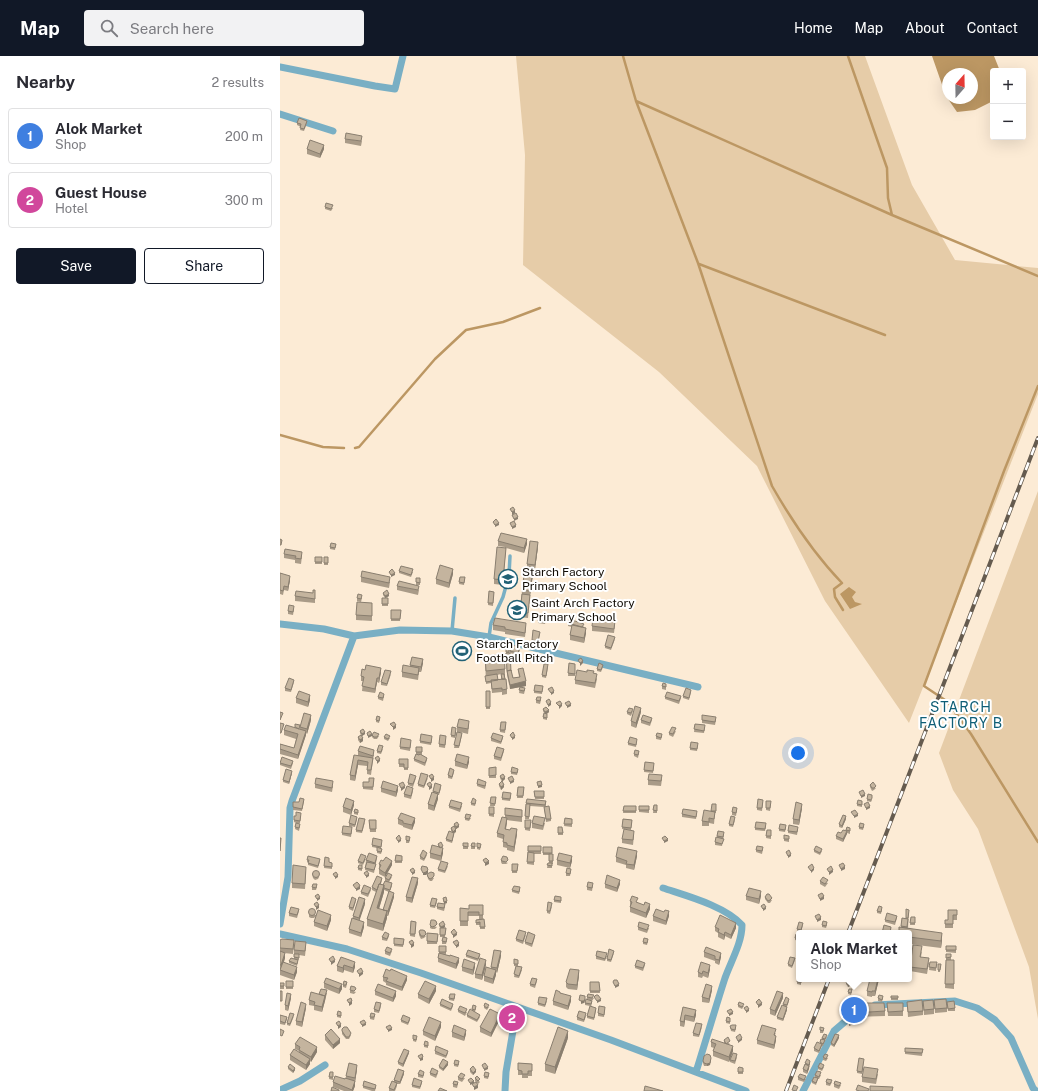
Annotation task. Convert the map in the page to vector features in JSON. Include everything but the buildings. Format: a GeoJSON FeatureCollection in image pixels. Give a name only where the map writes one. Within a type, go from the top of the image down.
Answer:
{"type":"FeatureCollection","features":[{"type":"Feature","properties":{"kind":"street"},"geometry":{"type":"LineString","coordinates":[[280,67],[375,86],[395,88],[403,56]]}},
{"type":"Feature","properties":{"kind":"street"},"geometry":{"type":"LineString","coordinates":[[280,114],[333,131]]}},
{"type":"Feature","properties":{"kind":"street"},"geometry":{"type":"LineString","coordinates":[[280,624],[324,629],[354,636],[400,630],[452,631],[489,637],[698,687]]}},
{"type":"Feature","properties":{"kind":"street"},"geometry":{"type":"LineString","coordinates":[[280,924],[288,877],[290,808],[354,636]]}},
{"type":"Feature","properties":{"kind":"street"},"geometry":{"type":"LineString","coordinates":[[663,888],[706,903],[733,918],[742,925],[738,945],[726,976],[696,1072]]}},
{"type":"Feature","properties":{"kind":"street"},"geometry":{"type":"LineString","coordinates":[[280,934],[347,949],[517,1007],[746,1091]]}},
{"type":"Feature","properties":{"kind":"street"},"geometry":{"type":"LineString","coordinates":[[803,1091],[834,1030],[848,1019],[856,1006],[955,1000],[977,1008],[995,1020],[1011,1038],[1033,1088],[1036,1091]]}},
{"type":"Feature","properties":{"kind":"street"},"geometry":{"type":"LineString","coordinates":[[505,1091],[506,1072],[517,1007]]}},
{"type":"Feature","properties":{"kind":"street"},"geometry":{"type":"LineString","coordinates":[[280,1090],[300,1081],[325,1065]]}},
{"type":"Feature","properties":{"kind":"lane"},"geometry":{"type":"LineString","coordinates":[[489,637],[491,623],[506,589],[509,575],[510,556]]}},
{"type":"Feature","properties":{"kind":"lane"},"geometry":{"type":"LineString","coordinates":[[452,631],[455,598]]}},
{"type":"Feature","properties":{"kind":"shaded area"},"geometry":{"type":"Polygon","coordinates":[[[516,56],[865,56],[912,185],[955,260],[1038,268],[1038,394],[909,723],[825,601],[757,466],[659,372],[523,265],[525,155],[516,56]]]}},
{"type":"Feature","properties":{"kind":"shaded area"},"geometry":{"type":"Polygon","coordinates":[[[932,56],[994,56],[999,68],[990,68],[990,102],[975,110],[957,112],[952,104],[978,104],[978,68],[942,68],[942,85],[932,56]]]}},
{"type":"Feature","properties":{"kind":"shaded area"},"geometry":{"type":"Polygon","coordinates":[[[1038,491],[1038,1019],[1029,967],[978,829],[953,790],[939,753],[1038,491]]]}},
{"type":"Feature","properties":{"kind":"shaded area"},"geometry":{"type":"Polygon","coordinates":[[[849,587],[856,592],[852,597],[855,602],[862,604],[850,609],[840,594],[849,587]]]}},
{"type":"Feature","properties":{"kind":"waterway"},"geometry":{"type":"LineString","coordinates":[[623,56],[636,101],[698,263],[772,486],[804,537],[822,561],[842,583],[834,589],[835,597],[843,610]]}},
{"type":"Feature","properties":{"kind":"waterway"},"geometry":{"type":"LineString","coordinates":[[848,56],[887,168],[888,198],[892,215],[1038,276]]}},
{"type":"Feature","properties":{"kind":"waterway"},"geometry":{"type":"LineString","coordinates":[[636,101],[892,215]]}},
{"type":"Feature","properties":{"kind":"waterway"},"geometry":{"type":"LineString","coordinates":[[699,264],[885,335]]}},
{"type":"Feature","properties":{"kind":"waterway"},"geometry":{"type":"LineString","coordinates":[[355,448],[359,447],[435,359],[466,330],[503,322],[540,308]]}},
{"type":"Feature","properties":{"kind":"waterway"},"geometry":{"type":"LineString","coordinates":[[1038,386],[1004,471],[924,686],[948,702],[971,734],[1038,842]]}},
{"type":"Feature","properties":{"kind":"waterway"},"geometry":{"type":"LineString","coordinates":[[280,435],[323,447],[344,448]]}},
{"type":"Feature","properties":{"kind":"railway"},"geometry":{"type":"LineString","coordinates":[[849,930],[1038,438]]}},
{"type":"Feature","properties":{"kind":"railway"},"geometry":{"type":"LineString","coordinates":[[786,1091],[828,982]]}},
{"type":"Feature","properties":{"kind":"place","name":"Starch Factory Primary School"},"geometry":{"type":"Point","coordinates":[508,579]}},
{"type":"Feature","properties":{"kind":"place","name":"Saint Arch Factory Primary School"},"geometry":{"type":"Point","coordinates":[517,610]}},
{"type":"Feature","properties":{"kind":"place","name":"Starch Factory Football Pitch"},"geometry":{"type":"Point","coordinates":[462,651]}},
{"type":"Feature","properties":{"kind":"place","name":"Alok Market"},"geometry":{"type":"Point","coordinates":[854,1010]}},
{"type":"Feature","properties":{"kind":"place","name":"Guest House"},"geometry":{"type":"Point","coordinates":[512,1018]}},
{"type":"Feature","properties":{"kind":"district","name":"STARCH FACTORY B"},"geometry":{"type":"Point","coordinates":[961,716]}}]}
